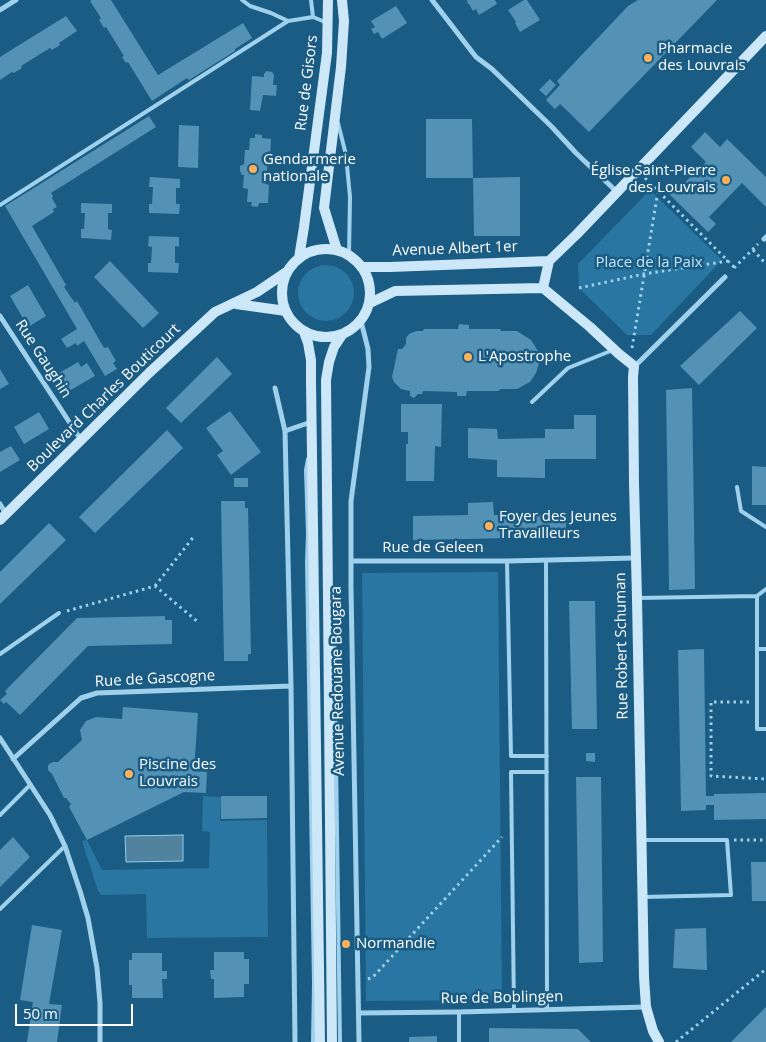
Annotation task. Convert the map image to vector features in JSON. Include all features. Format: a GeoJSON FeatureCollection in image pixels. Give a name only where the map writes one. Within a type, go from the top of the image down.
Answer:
{"type":"FeatureCollection","features":[{"type":"Feature","properties":{"kind":"main road","name":"Rue de Gisors"},"geometry":{"type":"LineString","coordinates":[[298,258],[304,227],[327,53],[328,0]]}},
{"type":"Feature","properties":{"kind":"main road","name":"Rue de Gisors"},"geometry":{"type":"LineString","coordinates":[[337,250],[324,208],[341,67],[344,21],[342,0]]}},
{"type":"Feature","properties":{"kind":"main road"},"geometry":{"type":"LineString","coordinates":[[543,288],[549,261],[765,39]]}},
{"type":"Feature","properties":{"kind":"main road"},"geometry":{"type":"LineString","coordinates":[[317,250],[337,250],[349,255],[362,267],[370,284],[370,304],[361,321],[342,335],[333,337],[313,336],[304,332],[290,319],[282,298],[283,284],[288,271],[298,258],[317,250]]}},
{"type":"Feature","properties":{"kind":"main road","name":"Avenue Albert 1er"},"geometry":{"type":"LineString","coordinates":[[362,267],[549,261]]}},
{"type":"Feature","properties":{"kind":"main road","name":"Boulevard Charles Bouticourt"},"geometry":{"type":"LineString","coordinates":[[3,517],[149,373],[216,312],[257,292],[288,271]]}},
{"type":"Feature","properties":{"kind":"main road"},"geometry":{"type":"LineString","coordinates":[[370,304],[395,291],[543,288],[632,365]]}},
{"type":"Feature","properties":{"kind":"main road"},"geometry":{"type":"LineString","coordinates":[[235,304],[286,311]]}},
{"type":"Feature","properties":{"kind":"main road","name":"Avenue Redouane Bougara"},"geometry":{"type":"LineString","coordinates":[[304,332],[308,343],[310,360],[312,422],[320,1042]]}},
{"type":"Feature","properties":{"kind":"main road","name":"Avenue Redouane Bougara"},"geometry":{"type":"LineString","coordinates":[[332,1042],[326,380],[334,347],[342,335]]}},
{"type":"Feature","properties":{"kind":"main road","name":"Rue Robert Schuman"},"geometry":{"type":"LineString","coordinates":[[632,365],[644,977],[646,1007],[653,1031],[659,1042]]}},
{"type":"Feature","properties":{"kind":"street"},"geometry":{"type":"LineString","coordinates":[[0,10],[16,0]]}},
{"type":"Feature","properties":{"kind":"street"},"geometry":{"type":"LineString","coordinates":[[433,2],[476,56],[492,68],[617,192]]}},
{"type":"Feature","properties":{"kind":"street"},"geometry":{"type":"LineString","coordinates":[[632,365],[725,277]]}},
{"type":"Feature","properties":{"kind":"street","name":"Rue Gaughin"},"geometry":{"type":"LineString","coordinates":[[0,316],[81,440]]}},
{"type":"Feature","properties":{"kind":"street","name":"Avenue Redouane Bougara"},"geometry":{"type":"LineString","coordinates":[[359,1042],[350,588],[351,501],[369,367],[368,349],[361,321]]}},
{"type":"Feature","properties":{"kind":"street"},"geometry":{"type":"LineString","coordinates":[[274,388],[285,432],[291,686],[295,1042]]}},
{"type":"Feature","properties":{"kind":"street"},"geometry":{"type":"LineString","coordinates":[[285,432],[312,422]]}},
{"type":"Feature","properties":{"kind":"street"},"geometry":{"type":"LineString","coordinates":[[0,504],[3,517]]}},
{"type":"Feature","properties":{"kind":"street","name":"Rue de Geleen"},"geometry":{"type":"LineString","coordinates":[[351,561],[506,561],[635,558]]}},
{"type":"Feature","properties":{"kind":"street","name":"Rue de Gascogne"},"geometry":{"type":"LineString","coordinates":[[13,759],[81,698],[97,692],[291,686]]}},
{"type":"Feature","properties":{"kind":"street"},"geometry":{"type":"LineString","coordinates":[[0,738],[50,815],[65,846],[83,900],[97,968],[100,1003],[100,1042]]}},
{"type":"Feature","properties":{"kind":"street","name":"Rue de Boblingen"},"geometry":{"type":"LineString","coordinates":[[359,1012],[459,1012],[646,1007]]}},
{"type":"Feature","properties":{"kind":"lane"},"geometry":{"type":"LineString","coordinates":[[242,0],[250,6],[288,21]]}},
{"type":"Feature","properties":{"kind":"lane"},"geometry":{"type":"LineString","coordinates":[[311,0],[313,17]]}},
{"type":"Feature","properties":{"kind":"lane"},"geometry":{"type":"LineString","coordinates":[[433,2],[440,0]]}},
{"type":"Feature","properties":{"kind":"lane"},"geometry":{"type":"LineString","coordinates":[[0,205],[288,21],[313,17],[329,23]]}},
{"type":"Feature","properties":{"kind":"lane"},"geometry":{"type":"LineString","coordinates":[[335,113],[346,155],[350,197],[349,255]]}},
{"type":"Feature","properties":{"kind":"lane"},"geometry":{"type":"LineString","coordinates":[[532,402],[568,368],[614,350]]}},
{"type":"Feature","properties":{"kind":"lane"},"geometry":{"type":"LineString","coordinates":[[312,437],[306,470],[314,984],[313,1042]]}},
{"type":"Feature","properties":{"kind":"lane"},"geometry":{"type":"LineString","coordinates":[[737,487],[741,511],[766,527]]}},
{"type":"Feature","properties":{"kind":"lane"},"geometry":{"type":"LineString","coordinates":[[546,560],[547,1010]]}},
{"type":"Feature","properties":{"kind":"lane"},"geometry":{"type":"LineString","coordinates":[[506,561],[511,756],[547,756]]}},
{"type":"Feature","properties":{"kind":"lane"},"geometry":{"type":"LineString","coordinates":[[328,586],[334,619],[340,1042]]}},
{"type":"Feature","properties":{"kind":"lane"},"geometry":{"type":"LineString","coordinates":[[637,598],[757,596],[766,589]]}},
{"type":"Feature","properties":{"kind":"lane"},"geometry":{"type":"LineString","coordinates":[[757,596],[757,729],[766,729]]}},
{"type":"Feature","properties":{"kind":"lane"},"geometry":{"type":"LineString","coordinates":[[0,654],[59,613]]}},
{"type":"Feature","properties":{"kind":"lane"},"geometry":{"type":"LineString","coordinates":[[757,649],[766,649]]}},
{"type":"Feature","properties":{"kind":"lane"},"geometry":{"type":"LineString","coordinates":[[514,1010],[511,772],[547,772]]}},
{"type":"Feature","properties":{"kind":"lane"},"geometry":{"type":"LineString","coordinates":[[0,816],[30,785]]}},
{"type":"Feature","properties":{"kind":"lane"},"geometry":{"type":"LineString","coordinates":[[641,840],[727,840],[731,895],[642,897]]}},
{"type":"Feature","properties":{"kind":"lane"},"geometry":{"type":"LineString","coordinates":[[0,909],[65,846]]}},
{"type":"Feature","properties":{"kind":"lane"},"geometry":{"type":"LineString","coordinates":[[459,1012],[459,1042]]}},
{"type":"Feature","properties":{"kind":"path"},"geometry":{"type":"LineString","coordinates":[[637,171],[735,268]]}},
{"type":"Feature","properties":{"kind":"path"},"geometry":{"type":"LineString","coordinates":[[632,365],[644,274],[658,191]]}},
{"type":"Feature","properties":{"kind":"path"},"geometry":{"type":"LineString","coordinates":[[725,277],[765,238]]}},
{"type":"Feature","properties":{"kind":"path"},"geometry":{"type":"LineString","coordinates":[[752,250],[766,264]]}},
{"type":"Feature","properties":{"kind":"path"},"geometry":{"type":"LineString","coordinates":[[579,288],[644,274],[728,261]]}},
{"type":"Feature","properties":{"kind":"path"},"geometry":{"type":"LineString","coordinates":[[59,613],[155,586],[195,535]]}},
{"type":"Feature","properties":{"kind":"path"},"geometry":{"type":"LineString","coordinates":[[155,586],[198,622]]}},
{"type":"Feature","properties":{"kind":"path"},"geometry":{"type":"LineString","coordinates":[[757,702],[711,702],[711,776],[766,779]]}},
{"type":"Feature","properties":{"kind":"path"},"geometry":{"type":"LineString","coordinates":[[358,983],[373,977],[512,826]]}},
{"type":"Feature","properties":{"kind":"path"},"geometry":{"type":"LineString","coordinates":[[727,840],[766,840]]}},
{"type":"Feature","properties":{"kind":"path"},"geometry":{"type":"LineString","coordinates":[[676,1042],[766,969]]}},
{"type":"Feature","properties":{"kind":"green space","name":"Place de la Paix"},"geometry":{"type":"Polygon","coordinates":[[[650,190],[722,260],[651,335],[627,335],[579,288],[578,264],[650,190]]]}},
{"type":"Feature","properties":{"kind":"green space"},"geometry":{"type":"Polygon","coordinates":[[[326,265],[337,267],[346,273],[352,282],[354,293],[352,304],[346,313],[337,319],[326,321],[315,319],[306,313],[300,304],[298,293],[300,282],[306,273],[315,267],[326,265]]]}},
{"type":"Feature","properties":{"kind":"green space"},"geometry":{"type":"Polygon","coordinates":[[[498,572],[502,1000],[366,1001],[362,573],[498,572]]]}},
{"type":"Feature","properties":{"kind":"green space"},"geometry":{"type":"Polygon","coordinates":[[[203,796],[221,797],[220,821],[267,820],[268,937],[147,938],[146,894],[101,895],[98,891],[82,841],[87,840],[102,870],[209,868],[210,832],[202,831],[203,796]]]}},
{"type":"Feature","properties":{"kind":"shaded area"},"geometry":{"type":"Polygon","coordinates":[[[183,835],[183,861],[126,862],[125,836],[183,835]]]}},
{"type":"Feature","properties":{"kind":"building"},"geometry":{"type":"Polygon","coordinates":[[[111,0],[158,75],[243,23],[252,38],[189,80],[187,78],[152,101],[128,62],[126,63],[122,57],[124,56],[106,27],[104,28],[99,20],[101,18],[90,1],[111,0]]]}},
{"type":"Feature","properties":{"kind":"building"},"geometry":{"type":"Polygon","coordinates":[[[467,0],[495,0],[497,4],[479,15],[476,9],[473,11],[467,0]]]}},
{"type":"Feature","properties":{"kind":"building"},"geometry":{"type":"Polygon","coordinates":[[[527,0],[540,20],[520,32],[508,10],[527,0]]]}},
{"type":"Feature","properties":{"kind":"building"},"geometry":{"type":"Polygon","coordinates":[[[638,0],[717,0],[589,132],[560,104],[555,109],[546,100],[560,85],[557,81],[628,6],[638,0]]]}},
{"type":"Feature","properties":{"kind":"building"},"geometry":{"type":"Polygon","coordinates":[[[396,6],[407,23],[382,39],[378,32],[374,34],[371,29],[375,27],[371,21],[396,6]]]}},
{"type":"Feature","properties":{"kind":"building"},"geometry":{"type":"Polygon","coordinates":[[[66,16],[77,31],[59,43],[60,45],[52,50],[50,48],[21,66],[22,68],[0,80],[0,57],[66,16]]]}},
{"type":"Feature","properties":{"kind":"building"},"geometry":{"type":"Polygon","coordinates":[[[266,71],[272,72],[274,75],[273,85],[277,85],[276,96],[263,95],[260,111],[250,110],[252,76],[264,77],[266,71]]]}},
{"type":"Feature","properties":{"kind":"building"},"geometry":{"type":"Polygon","coordinates":[[[550,79],[556,85],[546,96],[539,90],[550,79]]]}},
{"type":"Feature","properties":{"kind":"building"},"geometry":{"type":"Polygon","coordinates":[[[149,116],[156,127],[51,193],[57,207],[53,209],[54,212],[32,226],[66,285],[64,287],[75,303],[77,301],[104,348],[108,347],[116,361],[113,363],[117,369],[105,376],[84,341],[77,346],[76,343],[67,348],[61,339],[77,329],[5,206],[149,116]]]}},
{"type":"Feature","properties":{"kind":"building"},"geometry":{"type":"Polygon","coordinates":[[[426,119],[472,119],[473,178],[426,178],[426,119]]]}},
{"type":"Feature","properties":{"kind":"building"},"geometry":{"type":"Polygon","coordinates":[[[179,125],[199,126],[198,168],[178,167],[179,125]]]}},
{"type":"Feature","properties":{"kind":"building","name":"Église Saint-Pierre des Louvrais"},"geometry":{"type":"Polygon","coordinates":[[[705,132],[720,147],[727,139],[766,177],[766,207],[742,183],[709,217],[716,224],[708,232],[669,194],[677,186],[679,188],[706,162],[691,147],[705,132]]]}},
{"type":"Feature","properties":{"kind":"building","name":"Gendarmerie nationale"},"geometry":{"type":"Polygon","coordinates":[[[255,134],[262,135],[262,138],[271,139],[266,184],[269,185],[268,203],[259,203],[258,207],[251,206],[252,202],[247,202],[248,189],[243,188],[244,175],[240,171],[240,166],[244,164],[245,150],[249,150],[250,138],[255,138],[255,134]]]}},
{"type":"Feature","properties":{"kind":"building"},"geometry":{"type":"Polygon","coordinates":[[[150,177],[180,179],[180,188],[176,188],[176,204],[180,204],[179,214],[149,213],[149,204],[152,204],[153,187],[149,187],[150,177]]]}},
{"type":"Feature","properties":{"kind":"building"},"geometry":{"type":"Polygon","coordinates":[[[520,177],[520,236],[474,236],[473,178],[520,177]]]}},
{"type":"Feature","properties":{"kind":"building"},"geometry":{"type":"Polygon","coordinates":[[[81,203],[112,204],[112,213],[108,213],[108,229],[112,230],[111,240],[81,238],[81,229],[84,229],[85,213],[81,213],[81,203]]]}},
{"type":"Feature","properties":{"kind":"building"},"geometry":{"type":"Polygon","coordinates":[[[149,236],[179,237],[179,247],[175,246],[175,263],[179,263],[178,273],[148,272],[148,263],[151,263],[152,247],[148,246],[149,236]]]}},
{"type":"Feature","properties":{"kind":"building"},"geometry":{"type":"Polygon","coordinates":[[[110,261],[159,313],[143,328],[94,277],[110,261]]]}},
{"type":"Feature","properties":{"kind":"building"},"geometry":{"type":"Polygon","coordinates":[[[28,285],[46,316],[28,327],[10,296],[28,285]]]}},
{"type":"Feature","properties":{"kind":"building"},"geometry":{"type":"Polygon","coordinates":[[[740,311],[757,328],[699,385],[680,366],[740,311]]]}},
{"type":"Feature","properties":{"kind":"building","name":"L'Apostrophe"},"geometry":{"type":"Polygon","coordinates":[[[459,324],[469,325],[469,329],[517,331],[531,340],[538,351],[539,363],[536,373],[530,382],[517,389],[467,391],[466,396],[457,396],[457,392],[423,391],[422,394],[418,394],[414,398],[410,396],[410,391],[401,389],[394,382],[392,377],[398,349],[402,349],[406,344],[406,338],[409,334],[423,331],[424,329],[458,329],[459,324]]]}},
{"type":"Feature","properties":{"kind":"building"},"geometry":{"type":"Polygon","coordinates":[[[217,357],[232,374],[181,423],[166,408],[217,357]]]}},
{"type":"Feature","properties":{"kind":"building"},"geometry":{"type":"Polygon","coordinates":[[[78,362],[81,367],[87,363],[95,376],[69,391],[59,373],[78,362]]]}},
{"type":"Feature","properties":{"kind":"building"},"geometry":{"type":"Polygon","coordinates":[[[0,369],[9,384],[0,389],[0,369]]]}},
{"type":"Feature","properties":{"kind":"building"},"geometry":{"type":"Polygon","coordinates":[[[692,388],[695,589],[669,590],[666,390],[692,388]]]}},
{"type":"Feature","properties":{"kind":"building"},"geometry":{"type":"Polygon","coordinates":[[[401,404],[442,404],[441,447],[435,446],[434,481],[406,481],[406,444],[408,444],[408,432],[401,432],[401,404]]]}},
{"type":"Feature","properties":{"kind":"building"},"geometry":{"type":"Polygon","coordinates":[[[230,411],[261,452],[231,475],[217,455],[223,451],[206,428],[230,411]]]}},
{"type":"Feature","properties":{"kind":"building"},"geometry":{"type":"Polygon","coordinates":[[[39,412],[49,429],[24,444],[14,427],[39,412]]]}},
{"type":"Feature","properties":{"kind":"building"},"geometry":{"type":"Polygon","coordinates":[[[574,415],[596,415],[596,459],[545,459],[545,478],[497,477],[497,460],[468,458],[468,428],[497,429],[498,439],[545,438],[545,429],[574,429],[574,415]]]}},
{"type":"Feature","properties":{"kind":"building"},"geometry":{"type":"Polygon","coordinates":[[[167,430],[183,448],[95,533],[79,517],[167,430]]]}},
{"type":"Feature","properties":{"kind":"building"},"geometry":{"type":"Polygon","coordinates":[[[11,446],[20,460],[0,472],[0,452],[11,446]]]}},
{"type":"Feature","properties":{"kind":"building"},"geometry":{"type":"Polygon","coordinates":[[[752,466],[766,467],[766,505],[752,505],[752,466]]]}},
{"type":"Feature","properties":{"kind":"building"},"geometry":{"type":"Polygon","coordinates":[[[234,478],[248,478],[248,487],[234,487],[234,478]]]}},
{"type":"Feature","properties":{"kind":"building"},"geometry":{"type":"Polygon","coordinates":[[[221,501],[245,501],[245,508],[248,508],[251,654],[248,654],[248,661],[224,661],[221,501]]]}},
{"type":"Feature","properties":{"kind":"building","name":"Foyer des Jeunes Travailleurs"},"geometry":{"type":"Polygon","coordinates":[[[493,502],[494,515],[566,514],[566,537],[413,540],[413,516],[468,515],[468,503],[493,502]]]}},
{"type":"Feature","properties":{"kind":"building"},"geometry":{"type":"Polygon","coordinates":[[[49,523],[66,540],[0,604],[0,572],[49,523]]]}},
{"type":"Feature","properties":{"kind":"building"},"geometry":{"type":"Polygon","coordinates":[[[569,601],[595,601],[597,729],[572,729],[569,601]]]}},
{"type":"Feature","properties":{"kind":"building"},"geometry":{"type":"Polygon","coordinates":[[[165,616],[165,620],[172,620],[172,644],[88,646],[20,715],[6,702],[4,704],[0,700],[7,694],[5,691],[77,618],[165,616]]]}},
{"type":"Feature","properties":{"kind":"building"},"geometry":{"type":"Polygon","coordinates":[[[704,649],[706,796],[714,796],[714,794],[766,793],[766,819],[714,820],[714,805],[706,805],[706,810],[681,811],[678,650],[704,649]]]}},
{"type":"Feature","properties":{"kind":"building","name":"Piscine des Louvrais"},"geometry":{"type":"Polygon","coordinates":[[[123,707],[198,713],[194,771],[207,772],[206,793],[184,792],[87,840],[69,807],[71,804],[64,798],[48,770],[48,766],[53,762],[58,762],[82,740],[80,730],[86,721],[96,717],[122,719],[123,707]]]}},
{"type":"Feature","properties":{"kind":"building"},"geometry":{"type":"Polygon","coordinates":[[[586,753],[595,753],[595,762],[586,761],[586,753]]]}},
{"type":"Feature","properties":{"kind":"building"},"geometry":{"type":"Polygon","coordinates":[[[576,777],[601,777],[603,962],[579,963],[576,777]]]}},
{"type":"Feature","properties":{"kind":"building"},"geometry":{"type":"Polygon","coordinates":[[[221,796],[267,796],[267,818],[221,819],[221,796]]]}},
{"type":"Feature","properties":{"kind":"building"},"geometry":{"type":"Polygon","coordinates":[[[13,837],[30,857],[0,887],[0,850],[13,837]]]}},
{"type":"Feature","properties":{"kind":"building"},"geometry":{"type":"Polygon","coordinates":[[[751,862],[766,862],[766,901],[752,901],[751,862]]]}},
{"type":"Feature","properties":{"kind":"building"},"geometry":{"type":"Polygon","coordinates":[[[32,925],[62,930],[49,1004],[62,1005],[57,1042],[27,1042],[33,1002],[20,1000],[32,925]]]}},
{"type":"Feature","properties":{"kind":"building"},"geometry":{"type":"Polygon","coordinates":[[[706,928],[707,970],[673,968],[675,929],[706,928]]]}},
{"type":"Feature","properties":{"kind":"building"},"geometry":{"type":"Polygon","coordinates":[[[214,952],[244,952],[244,959],[249,959],[249,984],[244,984],[244,997],[214,998],[214,979],[211,979],[210,970],[214,970],[214,952]]]}},
{"type":"Feature","properties":{"kind":"building"},"geometry":{"type":"Polygon","coordinates":[[[132,953],[162,953],[162,971],[167,971],[167,979],[162,979],[163,998],[132,998],[132,985],[129,985],[129,960],[132,960],[132,953]]]}},
{"type":"Feature","properties":{"kind":"building"},"geometry":{"type":"Polygon","coordinates":[[[766,1007],[766,1042],[731,1042],[766,1007]]]}},
{"type":"Feature","properties":{"kind":"building"},"geometry":{"type":"Polygon","coordinates":[[[489,1028],[578,1029],[591,1042],[489,1042],[489,1028]]]}},
{"type":"Feature","properties":{"kind":"building"},"geometry":{"type":"Polygon","coordinates":[[[437,1036],[437,1042],[409,1042],[409,1037],[437,1036]]]}},
{"type":"Feature","properties":{"kind":"place","name":"Pharmacie des Louvrais"},"geometry":{"type":"Point","coordinates":[648,58]}},
{"type":"Feature","properties":{"kind":"place","name":"Gendarmerie nationale"},"geometry":{"type":"Point","coordinates":[253,169]}},
{"type":"Feature","properties":{"kind":"place","name":"Église Saint-Pierre des Louvrais"},"geometry":{"type":"Point","coordinates":[726,180]}},
{"type":"Feature","properties":{"kind":"place","name":"L'Apostrophe"},"geometry":{"type":"Point","coordinates":[468,357]}},
{"type":"Feature","properties":{"kind":"place","name":"Foyer des Jeunes Travailleurs"},"geometry":{"type":"Point","coordinates":[489,526]}},
{"type":"Feature","properties":{"kind":"place","name":"Piscine des Louvrais"},"geometry":{"type":"Point","coordinates":[129,774]}},
{"type":"Feature","properties":{"kind":"place","name":"Normandie"},"geometry":{"type":"Point","coordinates":[346,944]}}]}
